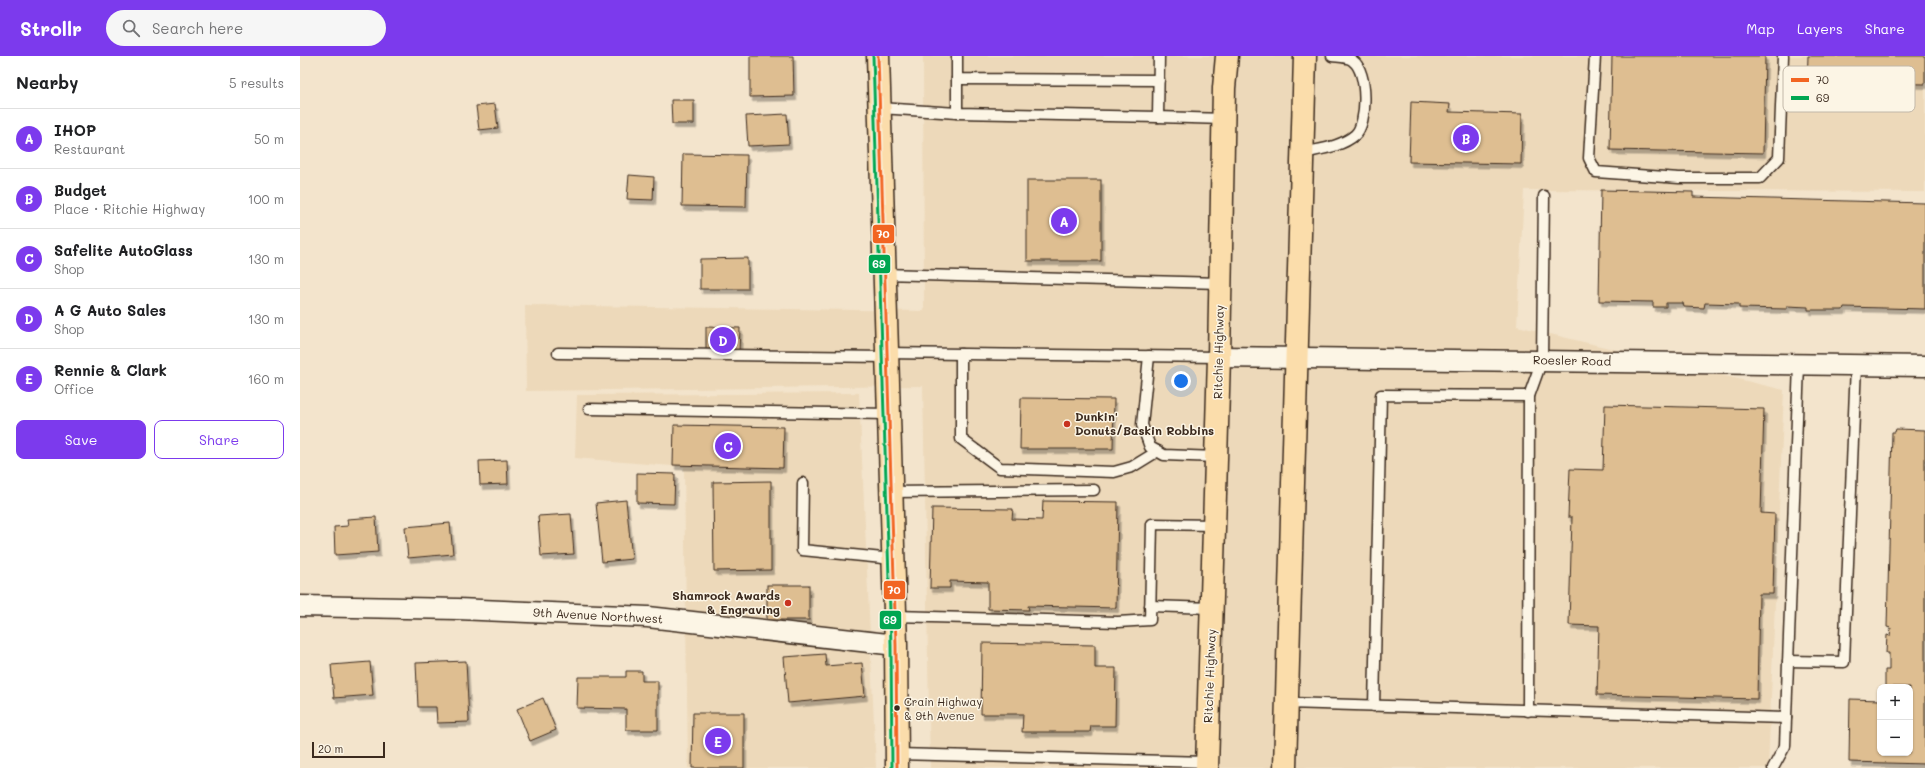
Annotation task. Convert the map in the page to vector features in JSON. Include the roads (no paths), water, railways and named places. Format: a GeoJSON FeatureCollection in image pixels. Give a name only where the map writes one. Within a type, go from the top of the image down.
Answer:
{"type":"FeatureCollection","features":[{"type":"Feature","properties":{"kind":"main road"},"geometry":{"type":"LineString","coordinates":[[878,56],[883,274],[896,645],[897,761]]}},
{"type":"Feature","properties":{"kind":"main road","name":"Ritchie Highway"},"geometry":{"type":"LineString","coordinates":[[1207,765],[1219,357],[1224,88],[1227,56]]}},
{"type":"Feature","properties":{"kind":"main road"},"geometry":{"type":"LineString","coordinates":[[1285,768],[1306,56]]}},
{"type":"Feature","properties":{"kind":"street","name":"Roesler Road"},"geometry":{"type":"LineString","coordinates":[[1219,357],[1925,366]]}},
{"type":"Feature","properties":{"kind":"street","name":"9th Avenue Northwest"},"geometry":{"type":"LineString","coordinates":[[300,606],[458,609],[648,617],[896,645]]}},
{"type":"Feature","properties":{"kind":"lane"},"geometry":{"type":"LineString","coordinates":[[956,113],[957,56]]}},
{"type":"Feature","properties":{"kind":"lane"},"geometry":{"type":"LineString","coordinates":[[1158,117],[1159,56]]}},
{"type":"Feature","properties":{"kind":"lane"},"geometry":{"type":"LineString","coordinates":[[1303,153],[1345,143],[1356,134],[1363,123],[1364,78],[1360,69],[1353,60],[1332,56]]}},
{"type":"Feature","properties":{"kind":"lane"},"geometry":{"type":"LineString","coordinates":[[1596,56],[1589,158],[1596,172],[1679,178],[1760,178],[1779,158],[1782,99],[1782,56]]}},
{"type":"Feature","properties":{"kind":"lane"},"geometry":{"type":"LineString","coordinates":[[957,79],[1159,80]]}},
{"type":"Feature","properties":{"kind":"lane"},"geometry":{"type":"LineString","coordinates":[[880,108],[956,113],[1224,119]]}},
{"type":"Feature","properties":{"kind":"lane"},"geometry":{"type":"LineString","coordinates":[[1528,711],[1529,396],[1542,360],[1544,196]]}},
{"type":"Feature","properties":{"kind":"lane"},"geometry":{"type":"LineString","coordinates":[[883,274],[1220,283]]}},
{"type":"Feature","properties":{"kind":"lane"},"geometry":{"type":"LineString","coordinates":[[558,353],[961,354],[1219,357]]}},
{"type":"Feature","properties":{"kind":"lane"},"geometry":{"type":"LineString","coordinates":[[961,354],[961,439],[1000,468],[1114,472],[1132,466],[1158,451]]}},
{"type":"Feature","properties":{"kind":"lane"},"geometry":{"type":"LineString","coordinates":[[1149,356],[1142,425],[1150,447],[1164,454],[1216,457]]}},
{"type":"Feature","properties":{"kind":"lane"},"geometry":{"type":"LineString","coordinates":[[1773,768],[1784,746],[1786,718],[1799,364]]}},
{"type":"Feature","properties":{"kind":"lane"},"geometry":{"type":"LineString","coordinates":[[1788,661],[1844,662],[1856,365]]}},
{"type":"Feature","properties":{"kind":"lane"},"geometry":{"type":"LineString","coordinates":[[1374,706],[1381,395],[1529,396]]}},
{"type":"Feature","properties":{"kind":"lane"},"geometry":{"type":"LineString","coordinates":[[589,409],[888,414]]}},
{"type":"Feature","properties":{"kind":"lane"},"geometry":{"type":"LineString","coordinates":[[803,483],[802,550],[893,559]]}},
{"type":"Feature","properties":{"kind":"lane"},"geometry":{"type":"LineString","coordinates":[[891,492],[1094,490]]}},
{"type":"Feature","properties":{"kind":"lane"},"geometry":{"type":"LineString","coordinates":[[895,616],[1118,622],[1150,620],[1152,524],[1214,525]]}},
{"type":"Feature","properties":{"kind":"lane"},"geometry":{"type":"LineString","coordinates":[[1150,606],[1212,608]]}},
{"type":"Feature","properties":{"kind":"lane"},"geometry":{"type":"LineString","coordinates":[[1287,703],[1786,718]]}},
{"type":"Feature","properties":{"kind":"lane"},"geometry":{"type":"LineString","coordinates":[[897,761],[1207,765]]}},
{"type":"Feature","properties":{"kind":"place","name":"Budget"},"geometry":{"type":"Point","coordinates":[1466,138]}},
{"type":"Feature","properties":{"kind":"place","name":"IHOP"},"geometry":{"type":"Point","coordinates":[1064,221]}},
{"type":"Feature","properties":{"kind":"place","name":"A G Auto Sales"},"geometry":{"type":"Point","coordinates":[723,340]}},
{"type":"Feature","properties":{"kind":"place","name":"Dunkin' Donuts/Baskin Robbins"},"geometry":{"type":"Point","coordinates":[1067,424]}},
{"type":"Feature","properties":{"kind":"place","name":"Safelite AutoGlass"},"geometry":{"type":"Point","coordinates":[728,446]}},
{"type":"Feature","properties":{"kind":"place","name":"Shamrock Awards & Engraving"},"geometry":{"type":"Point","coordinates":[788,603]}},
{"type":"Feature","properties":{"kind":"place","name":"Crain Highway & 9th Avenue"},"geometry":{"type":"Point","coordinates":[897,708]}},
{"type":"Feature","properties":{"kind":"place","name":"Rennie & Clark"},"geometry":{"type":"Point","coordinates":[718,741]}}]}
